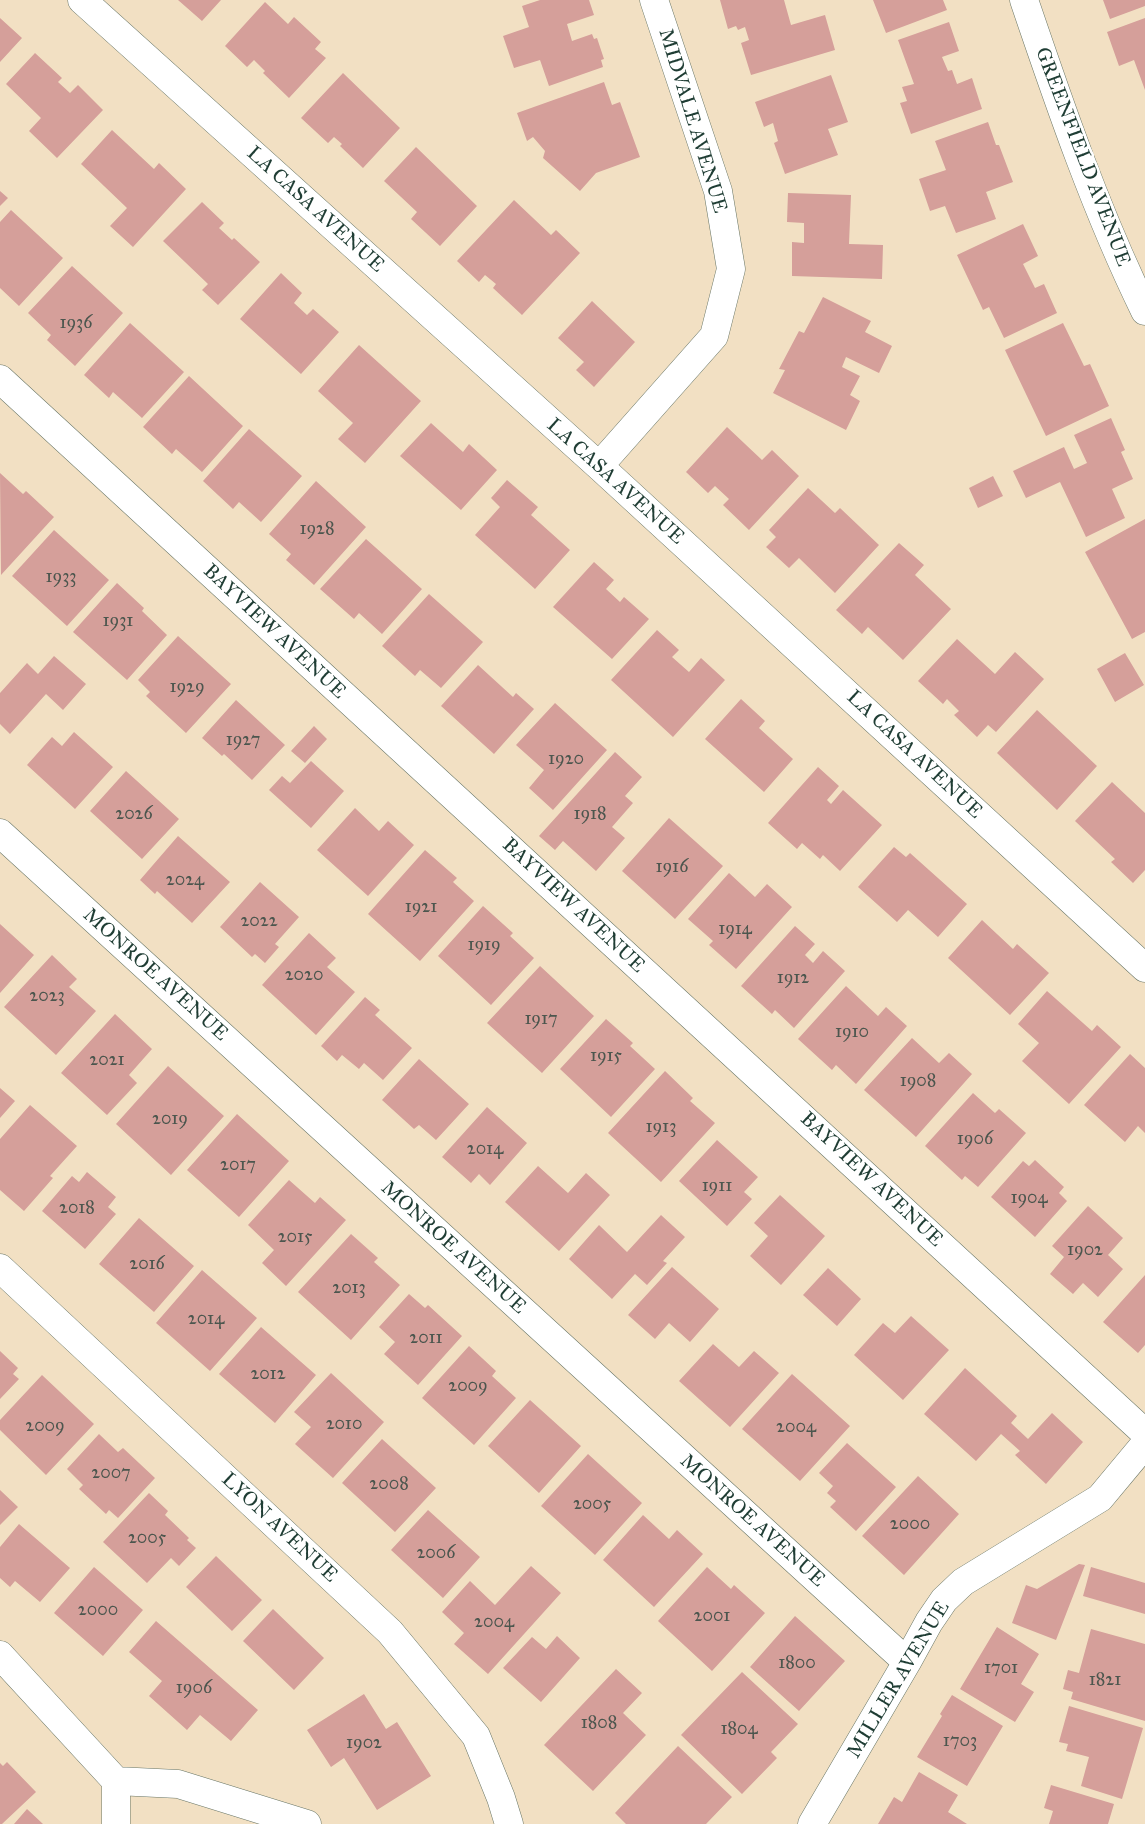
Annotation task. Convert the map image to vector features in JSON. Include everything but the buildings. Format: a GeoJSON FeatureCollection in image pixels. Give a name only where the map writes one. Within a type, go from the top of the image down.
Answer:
{"type":"FeatureCollection","features":[{"type":"Feature","properties":{"kind":"street","name":"LA CASA AVENUE"},"geometry":{"type":"LineString","coordinates":[[82,0],[600,466],[1145,968]]}},
{"type":"Feature","properties":{"kind":"street","name":"MIDVALE AVENUE"},"geometry":{"type":"LineString","coordinates":[[600,466],[714,336],[731,269],[718,191],[654,0]]}},
{"type":"Feature","properties":{"kind":"street","name":"GREENFIELD AVENUE"},"geometry":{"type":"LineString","coordinates":[[1024,0],[1067,127],[1121,262],[1145,311]]}},
{"type":"Feature","properties":{"kind":"street","name":"BAYVIEW AVENUE"},"geometry":{"type":"LineString","coordinates":[[0,379],[1145,1433]]}},
{"type":"Feature","properties":{"kind":"street","name":"MONROE AVENUE"},"geometry":{"type":"LineString","coordinates":[[0,833],[907,1662]]}},
{"type":"Feature","properties":{"kind":"street","name":"LYON AVENUE"},"geometry":{"type":"LineString","coordinates":[[0,1268],[390,1632],[476,1736],[501,1798],[509,1824]]}},
{"type":"Feature","properties":{"kind":"street","name":"MILLER AVENUE"},"geometry":{"type":"LineString","coordinates":[[812,1824],[929,1622],[944,1600],[963,1582],[1100,1498],[1145,1444]]}},
{"type":"Feature","properties":{"kind":"street"},"geometry":{"type":"LineString","coordinates":[[0,1655],[116,1781],[116,1824]]}},
{"type":"Feature","properties":{"kind":"street"},"geometry":{"type":"LineString","coordinates":[[116,1781],[178,1784],[308,1824]]}}]}
